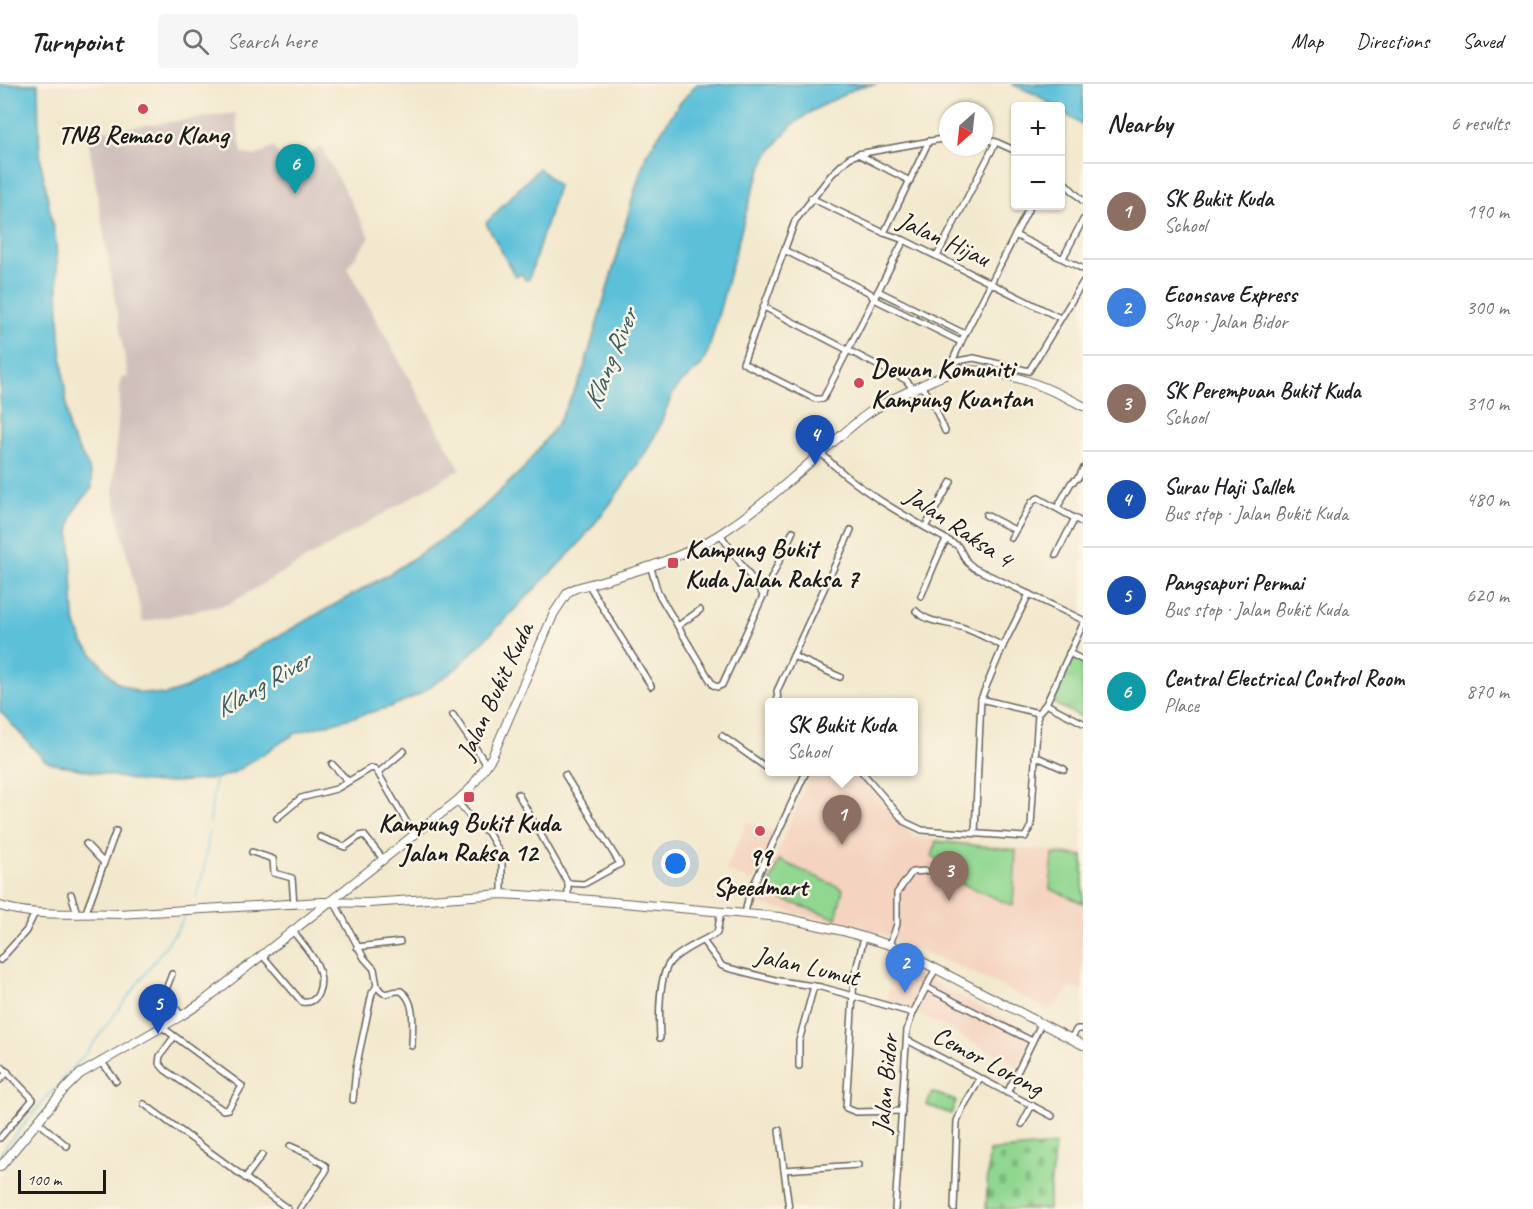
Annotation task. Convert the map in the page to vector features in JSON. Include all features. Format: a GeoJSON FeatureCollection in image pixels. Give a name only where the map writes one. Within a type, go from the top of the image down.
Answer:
{"type":"FeatureCollection","features":[{"type":"Feature","properties":{"kind":"street"},"geometry":{"type":"LineString","coordinates":[[904,240],[878,291],[872,296],[849,349],[823,399],[815,399],[743,363],[786,251],[795,221],[832,174],[849,158],[858,154],[939,139]]}},
{"type":"Feature","properties":{"kind":"street"},"geometry":{"type":"LineString","coordinates":[[884,233],[929,141]]}},
{"type":"Feature","properties":{"kind":"street"},"geometry":{"type":"LineString","coordinates":[[993,141],[1011,149]]}},
{"type":"Feature","properties":{"kind":"street"},"geometry":{"type":"LineString","coordinates":[[937,256],[996,142]]}},
{"type":"Feature","properties":{"kind":"street"},"geometry":{"type":"LineString","coordinates":[[858,154],[910,181]]}},
{"type":"Feature","properties":{"kind":"street"},"geometry":{"type":"LineString","coordinates":[[1065,183],[1083,201]]}},
{"type":"Feature","properties":{"kind":"street","name":"Jalan Hijau"},"geometry":{"type":"LineString","coordinates":[[811,198],[992,282],[1060,318]]}},
{"type":"Feature","properties":{"kind":"street"},"geometry":{"type":"LineString","coordinates":[[952,371],[952,362],[961,342],[1028,210]]}},
{"type":"Feature","properties":{"kind":"street"},"geometry":{"type":"LineString","coordinates":[[1063,258],[1083,220]]}},
{"type":"Feature","properties":{"kind":"street"},"geometry":{"type":"LineString","coordinates":[[1015,235],[1083,269]]}},
{"type":"Feature","properties":{"kind":"street"},"geometry":{"type":"LineString","coordinates":[[786,251],[961,342]]}},
{"type":"Feature","properties":{"kind":"street"},"geometry":{"type":"LineString","coordinates":[[952,362],[974,358],[1029,371],[1083,282]]}},
{"type":"Feature","properties":{"kind":"street"},"geometry":{"type":"LineString","coordinates":[[878,291],[965,334]]}},
{"type":"Feature","properties":{"kind":"street"},"geometry":{"type":"LineString","coordinates":[[764,307],[906,380],[914,389]]}},
{"type":"Feature","properties":{"kind":"street","name":"Jalan Bukit Kuda"},"geometry":{"type":"LineString","coordinates":[[2,1162],[80,1074],[181,1016],[212,995],[471,788],[487,766],[554,613],[568,592],[588,584],[651,567],[693,549],[720,534],[822,454],[858,421],[886,402],[952,371],[966,370],[1010,376],[1050,389],[1083,406]]}},
{"type":"Feature","properties":{"kind":"street"},"geometry":{"type":"LineString","coordinates":[[922,386],[932,401],[945,431]]}},
{"type":"Feature","properties":{"kind":"street","name":"Jalan Raksa 4"},"geometry":{"type":"LineString","coordinates":[[822,454],[860,487],[958,546],[967,562],[974,568],[1083,622]]}},
{"type":"Feature","properties":{"kind":"street"},"geometry":{"type":"LineString","coordinates":[[1057,508],[1071,483],[1079,477],[1083,469]]}},
{"type":"Feature","properties":{"kind":"street"},"geometry":{"type":"LineString","coordinates":[[925,527],[951,482]]}},
{"type":"Feature","properties":{"kind":"street"},"geometry":{"type":"LineString","coordinates":[[1011,538],[1035,499],[1041,499],[1083,522]]}},
{"type":"Feature","properties":{"kind":"street"},"geometry":{"type":"LineString","coordinates":[[986,515],[1015,530]]}},
{"type":"Feature","properties":{"kind":"street"},"geometry":{"type":"LineString","coordinates":[[1056,555],[1074,518]]}},
{"type":"Feature","properties":{"kind":"street"},"geometry":{"type":"LineString","coordinates":[[778,698],[777,692],[851,530]]}},
{"type":"Feature","properties":{"kind":"street"},"geometry":{"type":"LineString","coordinates":[[651,567],[658,593],[713,686],[717,687],[722,685],[793,531]]}},
{"type":"Feature","properties":{"kind":"street"},"geometry":{"type":"LineString","coordinates":[[720,534],[764,596]]}},
{"type":"Feature","properties":{"kind":"street"},"geometry":{"type":"LineString","coordinates":[[921,596],[932,574],[934,562],[946,540]]}},
{"type":"Feature","properties":{"kind":"street"},"geometry":{"type":"LineString","coordinates":[[588,584],[651,687]]}},
{"type":"Feature","properties":{"kind":"street"},"geometry":{"type":"LineString","coordinates":[[975,833],[981,699],[1003,646],[1029,594]]}},
{"type":"Feature","properties":{"kind":"street"},"geometry":{"type":"LineString","coordinates":[[678,626],[700,610]]}},
{"type":"Feature","properties":{"kind":"street"},"geometry":{"type":"LineString","coordinates":[[916,611],[921,616],[947,625],[962,627],[1003,646]]}},
{"type":"Feature","properties":{"kind":"street"},"geometry":{"type":"LineString","coordinates":[[866,776],[905,822],[922,830],[1022,837],[1027,835],[1031,826],[1038,713],[1046,704],[1083,622]]}},
{"type":"Feature","properties":{"kind":"street"},"geometry":{"type":"LineString","coordinates":[[1069,653],[1083,660]]}},
{"type":"Feature","properties":{"kind":"street"},"geometry":{"type":"LineString","coordinates":[[793,656],[840,677]]}},
{"type":"Feature","properties":{"kind":"street"},"geometry":{"type":"LineString","coordinates":[[981,699],[1038,713]]}},
{"type":"Feature","properties":{"kind":"street"},"geometry":{"type":"LineString","coordinates":[[1046,704],[1083,723]]}},
{"type":"Feature","properties":{"kind":"street"},"geometry":{"type":"LineString","coordinates":[[453,715],[487,766]]}},
{"type":"Feature","properties":{"kind":"street"},"geometry":{"type":"LineString","coordinates":[[722,736],[765,767]]}},
{"type":"Feature","properties":{"kind":"street"},"geometry":{"type":"LineString","coordinates":[[378,773],[404,751]]}},
{"type":"Feature","properties":{"kind":"street"},"geometry":{"type":"LineString","coordinates":[[1035,756],[1064,769]]}},
{"type":"Feature","properties":{"kind":"street"},"geometry":{"type":"LineString","coordinates":[[332,764],[348,781]]}},
{"type":"Feature","properties":{"kind":"street"},"geometry":{"type":"LineString","coordinates":[[277,818],[301,798],[336,789],[371,768],[378,773],[414,835]]}},
{"type":"Feature","properties":{"kind":"street"},"geometry":{"type":"LineString","coordinates":[[565,775],[620,864],[584,884],[568,883]]}},
{"type":"Feature","properties":{"kind":"street"},"geometry":{"type":"LineString","coordinates":[[745,913],[749,895],[804,776]]}},
{"type":"Feature","properties":{"kind":"street"},"geometry":{"type":"LineString","coordinates":[[518,794],[568,883],[568,898]]}},
{"type":"Feature","properties":{"kind":"street"},"geometry":{"type":"LineString","coordinates":[[457,801],[479,828],[487,831],[501,856],[502,894]]}},
{"type":"Feature","properties":{"kind":"street"},"geometry":{"type":"LineString","coordinates":[[87,912],[116,831]]}},
{"type":"Feature","properties":{"kind":"street"},"geometry":{"type":"LineString","coordinates":[[320,837],[345,847],[364,835],[384,859]]}},
{"type":"Feature","properties":{"kind":"street"},"geometry":{"type":"LineString","coordinates":[[86,844],[104,863]]}},
{"type":"Feature","properties":{"kind":"street"},"geometry":{"type":"LineString","coordinates":[[252,852],[273,858],[274,873],[292,878],[294,905]]}},
{"type":"Feature","properties":{"kind":"street"},"geometry":{"type":"LineString","coordinates":[[890,945],[897,924],[897,892],[912,872],[926,871]]}},
{"type":"Feature","properties":{"kind":"street"},"geometry":{"type":"LineString","coordinates":[[344,890],[344,898],[355,903]]}},
{"type":"Feature","properties":{"kind":"street"},"geometry":{"type":"LineString","coordinates":[[71,894],[77,913]]}},
{"type":"Feature","properties":{"kind":"street"},"geometry":{"type":"LineString","coordinates":[[0,906],[35,913],[118,914],[366,903],[502,894],[780,917],[890,945],[1083,1045]]}},
{"type":"Feature","properties":{"kind":"street"},"geometry":{"type":"LineString","coordinates":[[325,905],[337,907],[366,903]]}},
{"type":"Feature","properties":{"kind":"street"},"geometry":{"type":"LineString","coordinates":[[294,905],[307,911],[308,915],[302,922]]}},
{"type":"Feature","properties":{"kind":"street"},"geometry":{"type":"LineString","coordinates":[[337,907],[357,947],[374,969],[377,986],[381,992],[385,994],[400,991],[411,1004],[412,1046]]}},
{"type":"Feature","properties":{"kind":"street"},"geometry":{"type":"LineString","coordinates":[[660,1038],[660,1009],[665,971],[672,960],[717,933],[721,912]]}},
{"type":"Feature","properties":{"kind":"street"},"geometry":{"type":"LineString","coordinates":[[0,960],[26,931],[35,913]]}},
{"type":"Feature","properties":{"kind":"street"},"geometry":{"type":"LineString","coordinates":[[262,955],[302,1002],[312,1001],[317,997],[322,982],[321,969],[292,930]]}},
{"type":"Feature","properties":{"kind":"street"},"geometry":{"type":"LineString","coordinates":[[864,937],[855,970],[846,1107],[856,1112],[902,1111]]}},
{"type":"Feature","properties":{"kind":"street","name":"Jalan Lumut"},"geometry":{"type":"LineString","coordinates":[[703,941],[722,966],[779,981],[814,986],[913,1013]]}},
{"type":"Feature","properties":{"kind":"street"},"geometry":{"type":"LineString","coordinates":[[357,947],[400,942]]}},
{"type":"Feature","properties":{"kind":"street","name":"Jalan Bidor"},"geometry":{"type":"LineString","coordinates":[[895,1209],[907,1030],[936,968]]}},
{"type":"Feature","properties":{"kind":"street"},"geometry":{"type":"LineString","coordinates":[[172,974],[165,992],[181,1016]]}},
{"type":"Feature","properties":{"kind":"street"},"geometry":{"type":"LineString","coordinates":[[353,1100],[356,1068],[372,993],[377,986]]}},
{"type":"Feature","properties":{"kind":"street"},"geometry":{"type":"LineString","coordinates":[[799,1066],[802,1023],[814,986]]}},
{"type":"Feature","properties":{"kind":"street"},"geometry":{"type":"LineString","coordinates":[[926,987],[1032,1041]]}},
{"type":"Feature","properties":{"kind":"street"},"geometry":{"type":"LineString","coordinates":[[1007,1093],[1041,1024]]}},
{"type":"Feature","properties":{"kind":"street"},"geometry":{"type":"LineString","coordinates":[[162,1027],[242,1086],[228,1109],[223,1110],[165,1070],[159,1063],[160,1056],[174,1037]]}},
{"type":"Feature","properties":{"kind":"street"},"geometry":{"type":"LineString","coordinates":[[1071,1038],[1077,1029],[1083,1029]]}},
{"type":"Feature","properties":{"kind":"street","name":"Cemor Lorong"},"geometry":{"type":"LineString","coordinates":[[907,1040],[1052,1116]]}},
{"type":"Feature","properties":{"kind":"street"},"geometry":{"type":"LineString","coordinates":[[101,1061],[116,1081]]}},
{"type":"Feature","properties":{"kind":"street"},"geometry":{"type":"LineString","coordinates":[[0,1065],[33,1098],[33,1101],[0,1138]]}},
{"type":"Feature","properties":{"kind":"street"},"geometry":{"type":"LineString","coordinates":[[0,1080],[8,1072]]}},
{"type":"Feature","properties":{"kind":"street"},"geometry":{"type":"LineString","coordinates":[[954,1209],[957,1121],[980,1079]]}},
{"type":"Feature","properties":{"kind":"street"},"geometry":{"type":"LineString","coordinates":[[144,1104],[288,1209]]}},
{"type":"Feature","properties":{"kind":"street"},"geometry":{"type":"LineString","coordinates":[[1022,1124],[1032,1106]]}},
{"type":"Feature","properties":{"kind":"street"},"geometry":{"type":"LineString","coordinates":[[37,1121],[68,1146]]}},
{"type":"Feature","properties":{"kind":"street"},"geometry":{"type":"LineString","coordinates":[[779,1130],[789,1209]]}},
{"type":"Feature","properties":{"kind":"street"},"geometry":{"type":"LineString","coordinates":[[290,1146],[326,1166],[326,1172],[300,1209]]}},
{"type":"Feature","properties":{"kind":"street"},"geometry":{"type":"LineString","coordinates":[[245,1178],[262,1155]]}},
{"type":"Feature","properties":{"kind":"street"},"geometry":{"type":"LineString","coordinates":[[784,1170],[858,1165]]}},
{"type":"Feature","properties":{"kind":"shaded area"},"geometry":{"type":"Polygon","coordinates":[[[235,113],[242,153],[255,156],[274,147],[281,161],[294,154],[297,160],[321,147],[370,237],[347,268],[460,469],[229,604],[143,622],[113,495],[121,378],[128,377],[87,133],[235,113]]]}},
{"type":"Feature","properties":{"kind":"shaded area"},"geometry":{"type":"Polygon","coordinates":[[[810,776],[860,776],[913,837],[1083,853],[1083,991],[1070,988],[1049,1011],[987,979],[883,934],[755,903],[810,776]]]}},
{"type":"Feature","properties":{"kind":"shaded area"},"geometry":{"type":"Polygon","coordinates":[[[747,821],[775,833],[753,882],[726,870],[747,821]]]}},
{"type":"Feature","properties":{"kind":"shaded area"},"geometry":{"type":"Polygon","coordinates":[[[890,961],[1033,1034],[1018,1066],[910,1009],[887,1004],[890,961]]]}},
{"type":"Feature","properties":{"kind":"green space"},"geometry":{"type":"Polygon","coordinates":[[[1072,657],[1083,662],[1083,718],[1055,704],[1054,698],[1072,657]]]}},
{"type":"Feature","properties":{"kind":"green space"},"geometry":{"type":"Polygon","coordinates":[[[936,841],[1016,850],[1013,906],[942,875],[946,863],[932,857],[936,841]]]}},
{"type":"Feature","properties":{"kind":"green space"},"geometry":{"type":"Polygon","coordinates":[[[1053,854],[1083,856],[1083,903],[1050,889],[1053,854]]]}},
{"type":"Feature","properties":{"kind":"green space"},"geometry":{"type":"Polygon","coordinates":[[[779,860],[843,889],[836,918],[766,894],[779,860]]]}},
{"type":"Feature","properties":{"kind":"green space"},"geometry":{"type":"Polygon","coordinates":[[[932,1092],[956,1101],[951,1114],[927,1105],[932,1092]]]}},
{"type":"Feature","properties":{"kind":"green space"},"geometry":{"type":"Polygon","coordinates":[[[1055,1145],[1048,1209],[986,1209],[989,1151],[1055,1145]]]}},
{"type":"Feature","properties":{"kind":"water","name":"Klang River"},"geometry":{"type":"Polygon","coordinates":[[[0,84],[38,84],[41,163],[56,243],[60,337],[69,432],[88,466],[92,479],[92,488],[77,506],[70,528],[74,619],[83,643],[116,682],[138,692],[165,695],[186,688],[391,573],[444,538],[481,509],[524,468],[558,423],[582,375],[646,155],[679,104],[697,84],[877,84],[858,87],[812,111],[791,126],[766,157],[750,198],[709,349],[701,366],[679,385],[672,395],[659,428],[646,452],[577,546],[456,669],[418,695],[390,707],[296,733],[233,773],[215,779],[160,783],[137,781],[51,763],[43,759],[0,711],[0,84]]]}},
{"type":"Feature","properties":{"kind":"water"},"geometry":{"type":"Polygon","coordinates":[[[1011,84],[1083,84],[1083,126],[1065,114],[1065,102],[1048,102],[1011,84]]]}},
{"type":"Feature","properties":{"kind":"water"},"geometry":{"type":"Polygon","coordinates":[[[539,168],[558,186],[529,279],[525,280],[522,274],[515,276],[486,223],[539,168]]]}},
{"type":"Feature","properties":{"kind":"waterway"},"geometry":{"type":"LineString","coordinates":[[210,822],[215,778]]}},
{"type":"Feature","properties":{"kind":"waterway"},"geometry":{"type":"LineString","coordinates":[[196,897],[204,870],[209,832]]}},
{"type":"Feature","properties":{"kind":"waterway"},"geometry":{"type":"LineString","coordinates":[[60,1082],[87,1052],[178,929],[185,915]]}},
{"type":"Feature","properties":{"kind":"waterway"},"geometry":{"type":"LineString","coordinates":[[0,1153],[54,1089]]}},
{"type":"Feature","properties":{"kind":"place","name":"TNB Remaco Klang"},"geometry":{"type":"Point","coordinates":[143,109]}},
{"type":"Feature","properties":{"kind":"place","name":"Central Electrical Control Room"},"geometry":{"type":"Point","coordinates":[295,194]}},
{"type":"Feature","properties":{"kind":"place","name":"Dewan Komuniti Kampung Kuantan"},"geometry":{"type":"Point","coordinates":[859,383]}},
{"type":"Feature","properties":{"kind":"place","name":"Surau Haji Salleh"},"geometry":{"type":"Point","coordinates":[815,465]}},
{"type":"Feature","properties":{"kind":"place","name":"Kampung Bukit Kuda Jalan Raksa 7"},"geometry":{"type":"Point","coordinates":[673,563]}},
{"type":"Feature","properties":{"kind":"place","name":"Kampung Bukit Kuda Jalan Raksa 12"},"geometry":{"type":"Point","coordinates":[469,797]}},
{"type":"Feature","properties":{"kind":"place","name":"99 Speedmart"},"geometry":{"type":"Point","coordinates":[760,831]}},
{"type":"Feature","properties":{"kind":"place","name":"SK Bukit Kuda"},"geometry":{"type":"Point","coordinates":[842,845]}},
{"type":"Feature","properties":{"kind":"place","name":"SK Perempuan Bukit Kuda"},"geometry":{"type":"Point","coordinates":[949,901]}},
{"type":"Feature","properties":{"kind":"place","name":"Econsave Express"},"geometry":{"type":"Point","coordinates":[905,993]}},
{"type":"Feature","properties":{"kind":"place","name":"Pangsapuri Permai"},"geometry":{"type":"Point","coordinates":[158,1034]}}]}
